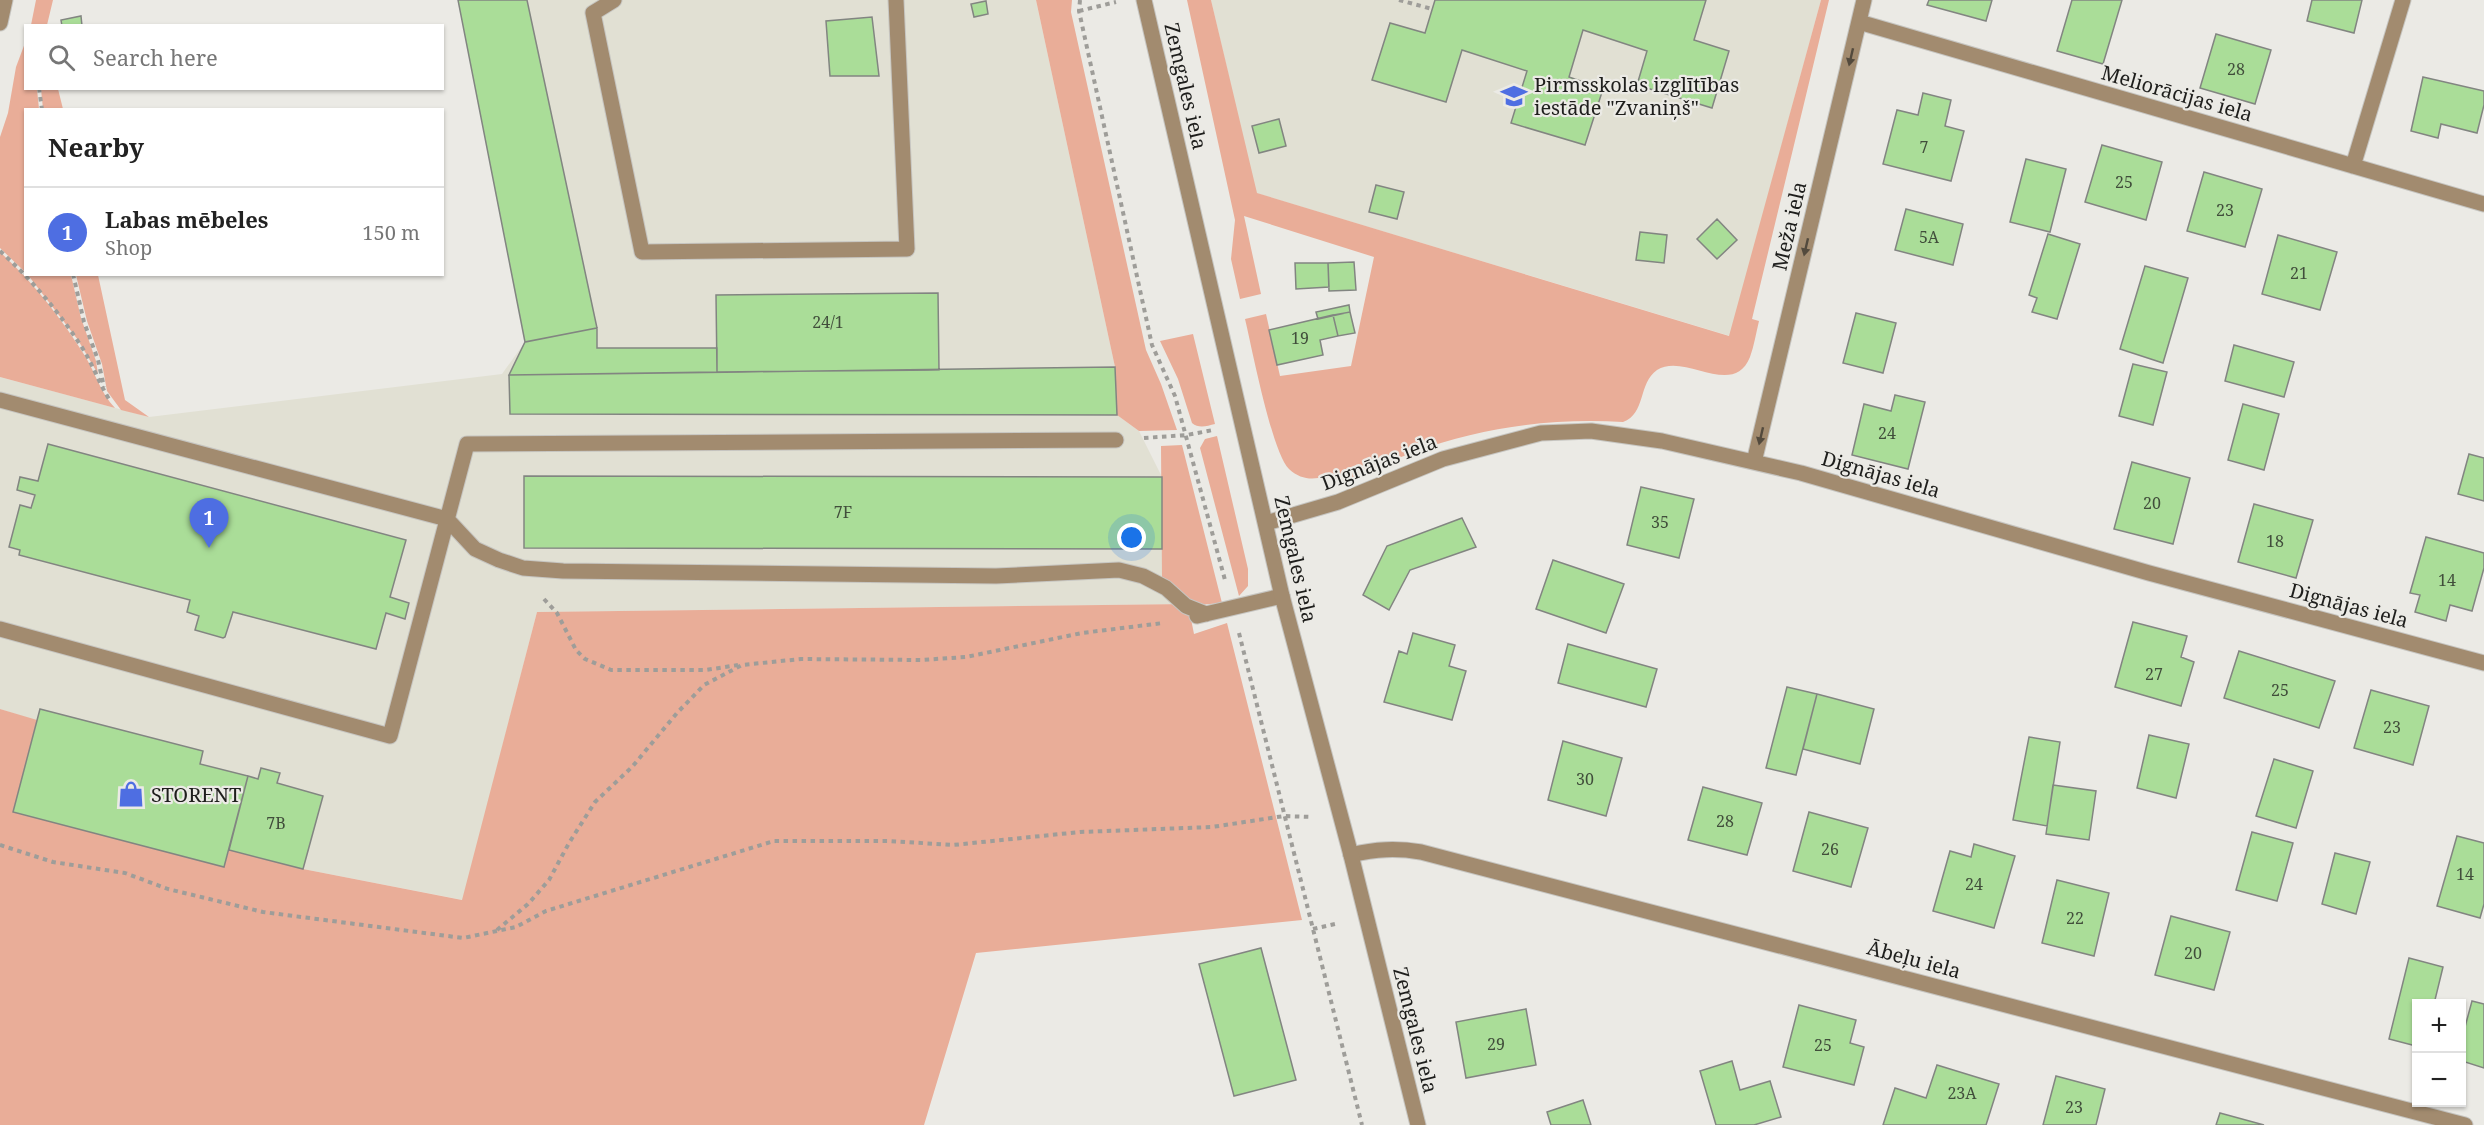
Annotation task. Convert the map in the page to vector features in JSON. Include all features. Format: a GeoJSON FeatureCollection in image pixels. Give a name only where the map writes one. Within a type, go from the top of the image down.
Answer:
{"type":"FeatureCollection","features":[{"type":"Feature","properties":{"kind":"street"},"geometry":{"type":"LineString","coordinates":[[0,22],[5,0]]}},
{"type":"Feature","properties":{"kind":"street"},"geometry":{"type":"LineString","coordinates":[[614,0],[593,13],[642,252],[907,249],[896,0]]}},
{"type":"Feature","properties":{"kind":"street","name":"Zemgales iela"},"geometry":{"type":"LineString","coordinates":[[1144,0],[1282,596],[1351,855],[1418,1125]]}},
{"type":"Feature","properties":{"kind":"street","name":"Meža iela"},"geometry":{"type":"LineString","coordinates":[[1754,462],[1864,0]]}},
{"type":"Feature","properties":{"kind":"street"},"geometry":{"type":"LineString","coordinates":[[2353,166],[2403,0]]}},
{"type":"Feature","properties":{"kind":"street","name":"Meliorācijas iela"},"geometry":{"type":"LineString","coordinates":[[1859,22],[2484,204]]}},
{"type":"Feature","properties":{"kind":"street"},"geometry":{"type":"LineString","coordinates":[[0,400],[447,519],[476,549],[523,568],[563,571],[996,576],[1119,570],[1143,576],[1166,588],[1186,606],[1206,614]]}},
{"type":"Feature","properties":{"kind":"street","name":"Dignājas iela"},"geometry":{"type":"LineString","coordinates":[[1266,523],[1338,502],[1443,459],[1540,433],[1592,431],[1662,441],[1812,476],[2149,573],[2484,663]]}},
{"type":"Feature","properties":{"kind":"street"},"geometry":{"type":"LineString","coordinates":[[0,629],[390,736],[467,444],[1116,440]]}},
{"type":"Feature","properties":{"kind":"street"},"geometry":{"type":"LineString","coordinates":[[1190,618],[1282,596]]}},
{"type":"Feature","properties":{"kind":"street","name":"Ābeļu iela"},"geometry":{"type":"LineString","coordinates":[[1351,855],[1375,849],[1398,848],[1421,852],[2465,1125]]}},
{"type":"Feature","properties":{"kind":"path"},"geometry":{"type":"LineString","coordinates":[[1080,0],[1079,10],[1152,345],[1175,396],[1187,435],[1362,1125]]}},
{"type":"Feature","properties":{"kind":"path"},"geometry":{"type":"LineString","coordinates":[[1079,10],[1124,0]]}},
{"type":"Feature","properties":{"kind":"path"},"geometry":{"type":"LineString","coordinates":[[1400,0],[1432,9]]}},
{"type":"Feature","properties":{"kind":"path"},"geometry":{"type":"LineString","coordinates":[[39,90],[42,108]]}},
{"type":"Feature","properties":{"kind":"path"},"geometry":{"type":"LineString","coordinates":[[0,250],[24,274]]}},
{"type":"Feature","properties":{"kind":"path"},"geometry":{"type":"LineString","coordinates":[[26,276],[83,350],[113,404]]}},
{"type":"Feature","properties":{"kind":"path"},"geometry":{"type":"LineString","coordinates":[[73,276],[84,322],[98,360],[106,394]]}},
{"type":"Feature","properties":{"kind":"path"},"geometry":{"type":"LineString","coordinates":[[1116,440],[1187,435]]}},
{"type":"Feature","properties":{"kind":"path"},"geometry":{"type":"LineString","coordinates":[[537,595],[546,601],[556,613],[576,650],[585,659],[604,667],[626,671],[706,670],[801,658],[921,660],[966,657],[1082,633],[1190,618]]}},
{"type":"Feature","properties":{"kind":"path"},"geometry":{"type":"LineString","coordinates":[[496,931],[528,904],[549,880],[595,802],[632,767],[677,713],[704,685],[742,665]]}},
{"type":"Feature","properties":{"kind":"path"},"geometry":{"type":"LineString","coordinates":[[0,844],[53,862],[125,873],[168,889],[263,912],[463,938],[516,927],[546,911],[774,841],[889,841],[953,845],[1080,831],[1212,827],[1284,816]]}},
{"type":"Feature","properties":{"kind":"shaded area"},"geometry":{"type":"Polygon","coordinates":[[[36,0],[53,0],[47,24],[31,24],[36,0]]]}},
{"type":"Feature","properties":{"kind":"shaded area"},"geometry":{"type":"Polygon","coordinates":[[[458,0],[1036,0],[1115,367],[1117,415],[1139,431],[1162,477],[1188,604],[537,612],[463,900],[303,869],[229,850],[224,867],[13,812],[37,721],[0,709],[0,377],[149,417],[502,374],[525,342],[458,0]]]}},
{"type":"Feature","properties":{"kind":"shaded area"},"geometry":{"type":"Polygon","coordinates":[[[1036,0],[1072,0],[1071,12],[1146,350],[1177,430],[1139,431],[1117,415],[1115,367],[1036,0]]]}},
{"type":"Feature","properties":{"kind":"shaded area"},"geometry":{"type":"Polygon","coordinates":[[[1187,0],[1211,0],[1257,193],[1729,336],[1821,0],[1829,0],[1752,319],[1759,321],[1750,357],[1742,369],[1732,374],[1720,375],[1681,366],[1668,366],[1657,370],[1647,382],[1635,412],[1623,422],[1570,421],[1491,430],[1414,452],[1342,482],[1336,473],[1324,477],[1306,478],[1295,473],[1289,469],[1283,459],[1269,422],[1245,319],[1266,314],[1280,376],[1351,366],[1374,257],[1244,216],[1261,294],[1240,299],[1231,259],[1235,220],[1187,0]]]}},
{"type":"Feature","properties":{"kind":"shaded area","name":"Pirmsskolas izglītības iestāde \"Zvaniņš\""},"geometry":{"type":"Polygon","coordinates":[[[1211,0],[1821,0],[1730,336],[1256,193],[1211,0]]]}},
{"type":"Feature","properties":{"kind":"shaded area"},"geometry":{"type":"Polygon","coordinates":[[[24,46],[24,90],[37,90],[39,108],[24,108],[24,271],[0,248],[0,137],[8,113],[16,67],[24,46]]]}},
{"type":"Feature","properties":{"kind":"shaded area"},"geometry":{"type":"Polygon","coordinates":[[[41,90],[58,90],[63,108],[43,108],[41,90]]]}},
{"type":"Feature","properties":{"kind":"shaded area"},"geometry":{"type":"Polygon","coordinates":[[[0,252],[35,288],[67,328],[115,408],[0,377],[0,252]]]}},
{"type":"Feature","properties":{"kind":"shaded area"},"geometry":{"type":"Polygon","coordinates":[[[29,276],[71,276],[98,374],[78,340],[29,276]]]}},
{"type":"Feature","properties":{"kind":"shaded area"},"geometry":{"type":"Polygon","coordinates":[[[76,276],[98,276],[125,400],[149,417],[121,410],[107,391],[102,364],[87,321],[76,276]]]}},
{"type":"Feature","properties":{"kind":"shaded area"},"geometry":{"type":"Polygon","coordinates":[[[1193,334],[1215,424],[1206,426],[1197,426],[1192,423],[1178,379],[1160,341],[1193,334]]]}},
{"type":"Feature","properties":{"kind":"shaded area"},"geometry":{"type":"Polygon","coordinates":[[[1217,436],[1248,569],[1248,586],[1239,596],[1200,448],[1205,439],[1217,436]]]}},
{"type":"Feature","properties":{"kind":"shaded area"},"geometry":{"type":"Polygon","coordinates":[[[1182,445],[1222,603],[1198,605],[1162,579],[1161,446],[1182,445]]]}},
{"type":"Feature","properties":{"kind":"shaded area"},"geometry":{"type":"Polygon","coordinates":[[[1188,604],[1194,634],[1227,623],[1302,920],[976,953],[924,1125],[0,1125],[0,709],[37,720],[13,812],[224,867],[229,850],[303,869],[462,900],[537,612],[1188,604]]]}},
{"type":"Feature","properties":{"kind":"building"},"geometry":{"type":"Polygon","coordinates":[[[458,0],[527,0],[597,328],[525,342],[458,0]]]}},
{"type":"Feature","properties":{"kind":"building"},"geometry":{"type":"Polygon","coordinates":[[[1435,0],[1706,0],[1694,40],[1729,51],[1712,108],[1637,85],[1647,51],[1583,30],[1569,77],[1603,89],[1585,145],[1511,123],[1527,71],[1462,50],[1446,102],[1372,80],[1390,23],[1425,33],[1435,0]]]}},
{"type":"Feature","properties":{"kind":"building"},"geometry":{"type":"Polygon","coordinates":[[[1929,0],[1992,0],[1986,21],[1927,5],[1929,0]]]}},
{"type":"Feature","properties":{"kind":"building"},"geometry":{"type":"Polygon","coordinates":[[[2072,0],[2122,0],[2103,64],[2057,51],[2072,0]]]}},
{"type":"Feature","properties":{"kind":"building"},"geometry":{"type":"Polygon","coordinates":[[[2312,0],[2362,0],[2354,33],[2307,21],[2312,0]]]}},
{"type":"Feature","properties":{"kind":"building"},"geometry":{"type":"Polygon","coordinates":[[[986,1],[988,14],[974,17],[971,4],[986,1]]]}},
{"type":"Feature","properties":{"kind":"building"},"geometry":{"type":"Polygon","coordinates":[[[81,16],[82,24],[62,24],[61,20],[81,16]]]}},
{"type":"Feature","properties":{"kind":"building"},"geometry":{"type":"Polygon","coordinates":[[[872,17],[879,76],[830,76],[826,21],[872,17]]]}},
{"type":"Feature","properties":{"kind":"building"},"geometry":{"type":"Polygon","coordinates":[[[2216,34],[2271,50],[2255,104],[2200,88],[2216,34]]]}},
{"type":"Feature","properties":{"kind":"building"},"geometry":{"type":"Polygon","coordinates":[[[2423,77],[2484,91],[2484,105],[2477,133],[2441,124],[2438,138],[2411,131],[2423,77]]]}},
{"type":"Feature","properties":{"kind":"building"},"geometry":{"type":"Polygon","coordinates":[[[1923,93],[1951,100],[1945,126],[1964,131],[1951,181],[1883,164],[1897,110],[1918,115],[1923,93]]]}},
{"type":"Feature","properties":{"kind":"building"},"geometry":{"type":"Polygon","coordinates":[[[1279,119],[1286,146],[1259,153],[1252,126],[1279,119]]]}},
{"type":"Feature","properties":{"kind":"building"},"geometry":{"type":"Polygon","coordinates":[[[2102,145],[2162,162],[2146,220],[2085,202],[2102,145]]]}},
{"type":"Feature","properties":{"kind":"building"},"geometry":{"type":"Polygon","coordinates":[[[2026,159],[2066,169],[2050,232],[2010,222],[2026,159]]]}},
{"type":"Feature","properties":{"kind":"building"},"geometry":{"type":"Polygon","coordinates":[[[2204,172],[2262,189],[2245,247],[2187,231],[2204,172]]]}},
{"type":"Feature","properties":{"kind":"building"},"geometry":{"type":"Polygon","coordinates":[[[1376,185],[1404,192],[1397,219],[1369,212],[1376,185]]]}},
{"type":"Feature","properties":{"kind":"building"},"geometry":{"type":"Polygon","coordinates":[[[1906,209],[1963,224],[1953,265],[1895,250],[1906,209]]]}},
{"type":"Feature","properties":{"kind":"building"},"geometry":{"type":"Polygon","coordinates":[[[1717,219],[1737,240],[1717,259],[1697,239],[1717,219]]]}},
{"type":"Feature","properties":{"kind":"building"},"geometry":{"type":"Polygon","coordinates":[[[1640,232],[1667,235],[1664,263],[1636,260],[1640,232]]]}},
{"type":"Feature","properties":{"kind":"building"},"geometry":{"type":"Polygon","coordinates":[[[2048,234],[2080,244],[2057,319],[2032,312],[2037,298],[2029,295],[2048,234]]]}},
{"type":"Feature","properties":{"kind":"building"},"geometry":{"type":"Polygon","coordinates":[[[2278,235],[2337,252],[2320,310],[2262,294],[2278,235]]]}},
{"type":"Feature","properties":{"kind":"building"},"geometry":{"type":"Polygon","coordinates":[[[1354,262],[1356,290],[1329,291],[1328,263],[1354,262]]]}},
{"type":"Feature","properties":{"kind":"building"},"geometry":{"type":"Polygon","coordinates":[[[1295,263],[1328,263],[1329,287],[1296,289],[1295,263]]]}},
{"type":"Feature","properties":{"kind":"building"},"geometry":{"type":"Polygon","coordinates":[[[2145,266],[2188,278],[2163,363],[2120,349],[2145,266]]]}},
{"type":"Feature","properties":{"kind":"building"},"geometry":{"type":"Polygon","coordinates":[[[938,293],[939,370],[717,372],[716,295],[938,293]]]}},
{"type":"Feature","properties":{"kind":"building"},"geometry":{"type":"Polygon","coordinates":[[[1349,305],[1350,312],[1318,319],[1316,312],[1349,305]]]}},
{"type":"Feature","properties":{"kind":"building"},"geometry":{"type":"Polygon","coordinates":[[[1350,312],[1355,333],[1338,336],[1333,315],[1350,312]]]}},
{"type":"Feature","properties":{"kind":"building"},"geometry":{"type":"Polygon","coordinates":[[[1856,313],[1896,323],[1883,373],[1843,363],[1856,313]]]}},
{"type":"Feature","properties":{"kind":"building"},"geometry":{"type":"Polygon","coordinates":[[[1333,315],[1338,336],[1320,340],[1323,355],[1277,365],[1269,330],[1333,315]]]}},
{"type":"Feature","properties":{"kind":"building"},"geometry":{"type":"Polygon","coordinates":[[[597,328],[597,348],[717,348],[717,372],[509,375],[525,342],[597,328]]]}},
{"type":"Feature","properties":{"kind":"building"},"geometry":{"type":"Polygon","coordinates":[[[2234,345],[2294,362],[2284,397],[2225,381],[2234,345]]]}},
{"type":"Feature","properties":{"kind":"building"},"geometry":{"type":"Polygon","coordinates":[[[2133,364],[2167,372],[2153,425],[2119,416],[2133,364]]]}},
{"type":"Feature","properties":{"kind":"building"},"geometry":{"type":"Polygon","coordinates":[[[1115,367],[1117,415],[510,414],[509,375],[1115,367]]]}},
{"type":"Feature","properties":{"kind":"building"},"geometry":{"type":"Polygon","coordinates":[[[1895,395],[1925,402],[1908,469],[1852,455],[1864,404],[1891,411],[1895,395]]]}},
{"type":"Feature","properties":{"kind":"building"},"geometry":{"type":"Polygon","coordinates":[[[2243,404],[2279,414],[2264,470],[2228,460],[2243,404]]]}},
{"type":"Feature","properties":{"kind":"building"},"geometry":{"type":"Polygon","coordinates":[[[48,444],[406,540],[390,597],[409,603],[405,619],[386,613],[376,649],[233,612],[223,638],[195,630],[199,616],[187,612],[190,600],[19,555],[20,550],[9,547],[20,505],[31,508],[35,495],[17,490],[20,477],[38,481],[48,444]]]}},
{"type":"Feature","properties":{"kind":"building"},"geometry":{"type":"Polygon","coordinates":[[[2469,454],[2484,458],[2484,501],[2458,494],[2469,454]]]}},
{"type":"Feature","properties":{"kind":"building"},"geometry":{"type":"Polygon","coordinates":[[[2132,462],[2190,478],[2173,544],[2114,529],[2132,462]]]}},
{"type":"Feature","properties":{"kind":"building"},"geometry":{"type":"Polygon","coordinates":[[[524,476],[1162,477],[1162,549],[524,548],[524,476]]]}},
{"type":"Feature","properties":{"kind":"building"},"geometry":{"type":"Polygon","coordinates":[[[1641,487],[1694,499],[1679,558],[1627,545],[1641,487]]]}},
{"type":"Feature","properties":{"kind":"building"},"geometry":{"type":"Polygon","coordinates":[[[2254,504],[2313,520],[2296,578],[2238,562],[2254,504]]]}},
{"type":"Feature","properties":{"kind":"building"},"geometry":{"type":"Polygon","coordinates":[[[1462,518],[1476,547],[1410,570],[1389,610],[1363,595],[1387,546],[1462,518]]]}},
{"type":"Feature","properties":{"kind":"building"},"geometry":{"type":"Polygon","coordinates":[[[2426,537],[2484,553],[2484,568],[2472,611],[2450,605],[2446,621],[2415,612],[2420,595],[2410,593],[2426,537]]]}},
{"type":"Feature","properties":{"kind":"building"},"geometry":{"type":"Polygon","coordinates":[[[1553,560],[1624,584],[1606,633],[1536,609],[1553,560]]]}},
{"type":"Feature","properties":{"kind":"building"},"geometry":{"type":"Polygon","coordinates":[[[2133,622],[2187,636],[2181,657],[2194,662],[2181,706],[2115,687],[2133,622]]]}},
{"type":"Feature","properties":{"kind":"building"},"geometry":{"type":"Polygon","coordinates":[[[1413,633],[1455,645],[1449,666],[1466,671],[1452,720],[1384,702],[1399,651],[1407,654],[1413,633]]]}},
{"type":"Feature","properties":{"kind":"building"},"geometry":{"type":"Polygon","coordinates":[[[1568,644],[1657,669],[1646,707],[1558,683],[1568,644]]]}},
{"type":"Feature","properties":{"kind":"building"},"geometry":{"type":"Polygon","coordinates":[[[2239,651],[2335,681],[2319,728],[2224,698],[2239,651]]]}},
{"type":"Feature","properties":{"kind":"building"},"geometry":{"type":"Polygon","coordinates":[[[1787,687],[1817,694],[1796,775],[1766,768],[1787,687]]]}},
{"type":"Feature","properties":{"kind":"building"},"geometry":{"type":"Polygon","coordinates":[[[2371,690],[2429,706],[2413,765],[2354,748],[2371,690]]]}},
{"type":"Feature","properties":{"kind":"building"},"geometry":{"type":"Polygon","coordinates":[[[1817,694],[1874,709],[1860,764],[1803,749],[1817,694]]]}},
{"type":"Feature","properties":{"kind":"building","name":"STORENT"},"geometry":{"type":"Polygon","coordinates":[[[40,709],[203,751],[200,764],[248,776],[224,867],[13,812],[40,709]]]}},
{"type":"Feature","properties":{"kind":"building"},"geometry":{"type":"Polygon","coordinates":[[[2149,735],[2189,744],[2176,798],[2137,788],[2149,735]]]}},
{"type":"Feature","properties":{"kind":"building"},"geometry":{"type":"Polygon","coordinates":[[[2029,737],[2060,742],[2047,826],[2013,820],[2029,737]]]}},
{"type":"Feature","properties":{"kind":"building"},"geometry":{"type":"Polygon","coordinates":[[[1563,741],[1622,758],[1606,816],[1548,800],[1563,741]]]}},
{"type":"Feature","properties":{"kind":"building"},"geometry":{"type":"Polygon","coordinates":[[[2274,759],[2313,771],[2296,828],[2256,816],[2274,759]]]}},
{"type":"Feature","properties":{"kind":"building"},"geometry":{"type":"Polygon","coordinates":[[[261,768],[280,773],[277,783],[323,796],[303,869],[229,850],[248,776],[258,779],[261,768]]]}},
{"type":"Feature","properties":{"kind":"building"},"geometry":{"type":"Polygon","coordinates":[[[2053,785],[2096,791],[2089,840],[2046,834],[2053,785]]]}},
{"type":"Feature","properties":{"kind":"building"},"geometry":{"type":"Polygon","coordinates":[[[1703,787],[1762,803],[1747,855],[1688,840],[1703,787]]]}},
{"type":"Feature","properties":{"kind":"building"},"geometry":{"type":"Polygon","coordinates":[[[1809,812],[1868,828],[1851,887],[1793,871],[1809,812]]]}},
{"type":"Feature","properties":{"kind":"building"},"geometry":{"type":"Polygon","coordinates":[[[2252,832],[2293,843],[2277,901],[2236,890],[2252,832]]]}},
{"type":"Feature","properties":{"kind":"building"},"geometry":{"type":"Polygon","coordinates":[[[2457,836],[2484,843],[2484,904],[2480,918],[2437,906],[2457,836]]]}},
{"type":"Feature","properties":{"kind":"building"},"geometry":{"type":"Polygon","coordinates":[[[1974,844],[2015,856],[1994,928],[1933,911],[1950,851],[1971,857],[1974,844]]]}},
{"type":"Feature","properties":{"kind":"building"},"geometry":{"type":"Polygon","coordinates":[[[2335,853],[2370,862],[2356,914],[2322,904],[2335,853]]]}},
{"type":"Feature","properties":{"kind":"building"},"geometry":{"type":"Polygon","coordinates":[[[2057,880],[2109,893],[2094,956],[2042,943],[2057,880]]]}},
{"type":"Feature","properties":{"kind":"building"},"geometry":{"type":"Polygon","coordinates":[[[2171,916],[2230,932],[2214,990],[2155,975],[2171,916]]]}},
{"type":"Feature","properties":{"kind":"building"},"geometry":{"type":"Polygon","coordinates":[[[1261,948],[1296,1080],[1234,1096],[1199,964],[1261,948]]]}},
{"type":"Feature","properties":{"kind":"building"},"geometry":{"type":"Polygon","coordinates":[[[2409,958],[2443,967],[2435,999],[2412,999],[2412,1045],[2389,1039],[2409,958]]]}},
{"type":"Feature","properties":{"kind":"building"},"geometry":{"type":"Polygon","coordinates":[[[2472,1001],[2484,1004],[2484,1068],[2466,1062],[2466,1023],[2472,1001]]]}},
{"type":"Feature","properties":{"kind":"building"},"geometry":{"type":"Polygon","coordinates":[[[1799,1005],[1856,1020],[1850,1043],[1864,1047],[1854,1085],[1783,1067],[1799,1005]]]}},
{"type":"Feature","properties":{"kind":"building"},"geometry":{"type":"Polygon","coordinates":[[[1526,1009],[1536,1065],[1466,1078],[1456,1022],[1526,1009]]]}},
{"type":"Feature","properties":{"kind":"building"},"geometry":{"type":"Polygon","coordinates":[[[1732,1061],[1740,1090],[1770,1081],[1781,1117],[1754,1125],[1716,1125],[1700,1071],[1732,1061]]]}},
{"type":"Feature","properties":{"kind":"building"},"geometry":{"type":"Polygon","coordinates":[[[1937,1065],[1999,1084],[1986,1125],[1883,1125],[1895,1088],[1926,1098],[1937,1065]]]}},
{"type":"Feature","properties":{"kind":"building"},"geometry":{"type":"Polygon","coordinates":[[[2056,1076],[2105,1089],[2096,1125],[2043,1125],[2056,1076]]]}},
{"type":"Feature","properties":{"kind":"building"},"geometry":{"type":"Polygon","coordinates":[[[1583,1100],[1591,1125],[1551,1125],[1547,1112],[1583,1100]]]}},
{"type":"Feature","properties":{"kind":"building"},"geometry":{"type":"Polygon","coordinates":[[[2220,1113],[2264,1125],[2216,1125],[2220,1113]]]}},
{"type":"Feature","properties":{"kind":"place","name":"Pirmsskolas izglītības iestāde \"Zvaniņš\""},"geometry":{"type":"Point","coordinates":[1514,96]}},
{"type":"Feature","properties":{"kind":"place","name":"Labas mēbeles"},"geometry":{"type":"Point","coordinates":[209,548]}},
{"type":"Feature","properties":{"kind":"place","name":"STORENT"},"geometry":{"type":"Point","coordinates":[131,794]}}]}
